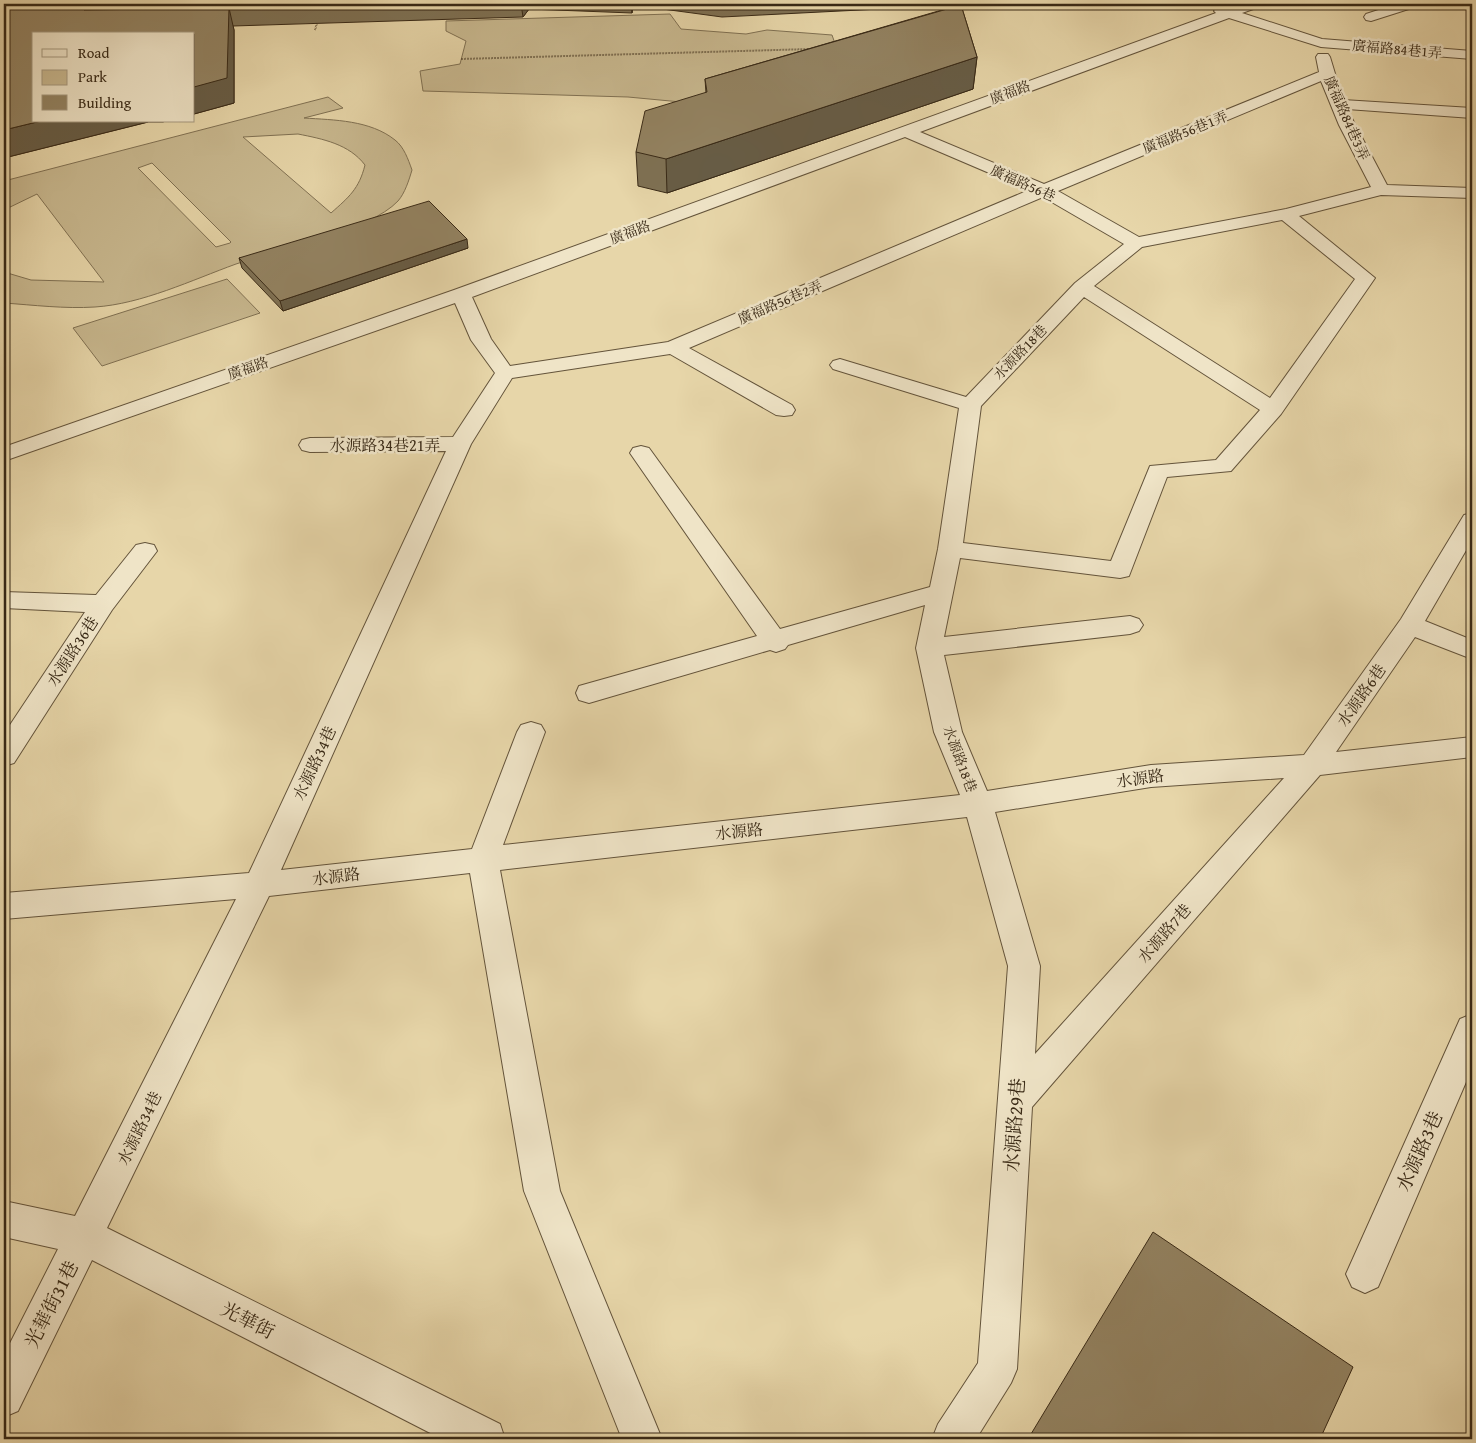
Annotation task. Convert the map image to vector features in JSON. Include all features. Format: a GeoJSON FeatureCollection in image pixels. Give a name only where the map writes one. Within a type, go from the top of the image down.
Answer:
{"type":"FeatureCollection","features":[{"type":"Feature","properties":{"kind":"street","name":"廣福路"},"geometry":{"type":"LineString","coordinates":[[4,454],[461,294],[904,131],[1217,10],[1254,4]]}},
{"type":"Feature","properties":{"kind":"street"},"geometry":{"type":"LineString","coordinates":[[1371,17],[1410,4]]}},
{"type":"Feature","properties":{"kind":"street","name":"廣福路84巷1弄"},"geometry":{"type":"LineString","coordinates":[[1217,10],[1321,43],[1472,55]]}},
{"type":"Feature","properties":{"kind":"street","name":"廣福路84巷3弄"},"geometry":{"type":"LineString","coordinates":[[1321,43],[1326,74],[1338,104],[1381,190]]}},
{"type":"Feature","properties":{"kind":"street","name":"廣福路56巷1弄"},"geometry":{"type":"LineString","coordinates":[[1044,190],[1326,74]]}},
{"type":"Feature","properties":{"kind":"street"},"geometry":{"type":"LineString","coordinates":[[1338,104],[1472,113]]}},
{"type":"Feature","properties":{"kind":"street","name":"廣福路56巷"},"geometry":{"type":"LineString","coordinates":[[904,131],[1044,190],[1136,243]]}},
{"type":"Feature","properties":{"kind":"street","name":"廣福路56巷2弄"},"geometry":{"type":"LineString","coordinates":[[505,372],[673,347],[1044,190]]}},
{"type":"Feature","properties":{"kind":"street","name":"水源路18巷"},"geometry":{"type":"LineString","coordinates":[[978,804],[948,732],[929,648],[950,549],[970,404],[1082,287],[1136,243],[1286,214],[1381,190],[1463,194]]}},
{"type":"Feature","properties":{"kind":"street"},"geometry":{"type":"LineString","coordinates":[[1463,194],[1472,206]]}},
{"type":"Feature","properties":{"kind":"street"},"geometry":{"type":"LineString","coordinates":[[950,549],[1120,570],[1158,471],[1223,466],[1273,409],[1365,278],[1286,214]]}},
{"type":"Feature","properties":{"kind":"street"},"geometry":{"type":"LineString","coordinates":[[1082,287],[1273,409]]}},
{"type":"Feature","properties":{"kind":"street"},"geometry":{"type":"LineString","coordinates":[[461,294],[481,340],[505,372]]}},
{"type":"Feature","properties":{"kind":"street"},"geometry":{"type":"LineString","coordinates":[[673,347],[784,410]]}},
{"type":"Feature","properties":{"kind":"street"},"geometry":{"type":"LineString","coordinates":[[840,365],[970,404]]}},
{"type":"Feature","properties":{"kind":"street","name":"水源路34巷"},"geometry":{"type":"LineString","coordinates":[[85,1237],[259,885],[460,444],[505,372]]}},
{"type":"Feature","properties":{"kind":"street","name":"水源路34巷21弄"},"geometry":{"type":"LineString","coordinates":[[310,445],[460,444]]}},
{"type":"Feature","properties":{"kind":"street"},"geometry":{"type":"LineString","coordinates":[[641,453],[776,641]]}},
{"type":"Feature","properties":{"kind":"street","name":"水源路6巷"},"geometry":{"type":"LineString","coordinates":[[1312,765],[1410,625],[1472,520]]}},
{"type":"Feature","properties":{"kind":"street"},"geometry":{"type":"LineString","coordinates":[[103,604],[145,551]]}},
{"type":"Feature","properties":{"kind":"street"},"geometry":{"type":"LineString","coordinates":[[589,693],[776,641],[941,592]]}},
{"type":"Feature","properties":{"kind":"street","name":"水源路36巷"},"geometry":{"type":"LineString","coordinates":[[4,600],[103,604]]}},
{"type":"Feature","properties":{"kind":"street","name":"水源路36巷"},"geometry":{"type":"LineString","coordinates":[[4,756],[103,604]]}},
{"type":"Feature","properties":{"kind":"street"},"geometry":{"type":"LineString","coordinates":[[929,648],[1130,625]]}},
{"type":"Feature","properties":{"kind":"street"},"geometry":{"type":"LineString","coordinates":[[1410,625],[1472,650]]}},
{"type":"Feature","properties":{"kind":"street"},"geometry":{"type":"LineString","coordinates":[[531,732],[483,859],[542,1191],[642,1439]]}},
{"type":"Feature","properties":{"kind":"street","name":"水源路"},"geometry":{"type":"LineString","coordinates":[[4,906],[259,885],[978,804],[1151,776],[1312,765],[1472,748]]}},
{"type":"Feature","properties":{"kind":"street","name":"水源路7巷"},"geometry":{"type":"LineString","coordinates":[[1015,1101],[1312,765]]}},
{"type":"Feature","properties":{"kind":"street","name":"水源路29巷"},"geometry":{"type":"LineString","coordinates":[[953,1439],[997,1369],[1024,966],[978,804]]}},
{"type":"Feature","properties":{"kind":"street","name":"水源路3巷"},"geometry":{"type":"LineString","coordinates":[[1365,1274],[1472,1029]]}},
{"type":"Feature","properties":{"kind":"street","name":"光華街"},"geometry":{"type":"LineString","coordinates":[[4,1219],[85,1237],[485,1439]]}},
{"type":"Feature","properties":{"kind":"street","name":"光華街31巷"},"geometry":{"type":"LineString","coordinates":[[4,1397],[85,1237]]}},
{"type":"Feature","properties":{"kind":"path"},"geometry":{"type":"LineString","coordinates":[[315,30],[317,23]]}},
{"type":"Feature","properties":{"kind":"path"},"geometry":{"type":"LineString","coordinates":[[462,59],[817,49]]}},
{"type":"Feature","properties":{"kind":"green space"},"geometry":{"type":"Polygon","coordinates":[[[670,14],[681,29],[746,34],[767,30],[832,35],[838,52],[681,102],[628,97],[423,91],[420,71],[460,64],[466,41],[446,31],[446,21],[670,14]]]}},
{"type":"Feature","properties":{"kind":"green space"},"geometry":{"type":"Polygon","coordinates":[[[328,97],[343,108],[304,118],[351,122],[385,133],[401,146],[412,170],[405,190],[398,201],[385,212],[367,222],[236,264],[149,296],[113,305],[95,307],[4,303],[4,272],[31,280],[104,282],[37,194],[4,210],[4,181],[328,97]],[[298,134],[243,137],[331,213],[356,187],[365,165],[359,158],[343,147],[326,140],[298,134]],[[152,163],[138,168],[216,247],[230,243],[231,242],[152,163]]]}},
{"type":"Feature","properties":{"kind":"green space"},"geometry":{"type":"Polygon","coordinates":[[[227,279],[260,313],[102,366],[73,328],[227,279]]]}},
{"type":"Feature","properties":{"kind":"building"},"geometry":{"type":"Polygon","coordinates":[[[7,4],[91,4],[84,10],[229,8],[227,78],[195,87],[195,32],[32,32],[32,122],[37,122],[4,130],[4,6],[7,4]]]}},
{"type":"Feature","properties":{"kind":"building"},"geometry":{"type":"Polygon","coordinates":[[[961,5],[977,57],[666,159],[636,152],[645,111],[707,92],[705,79],[961,5]]]}},
{"type":"Feature","properties":{"kind":"building"},"geometry":{"type":"Polygon","coordinates":[[[429,201],[467,239],[280,301],[239,258],[429,201]]]}},
{"type":"Feature","properties":{"kind":"building"},"geometry":{"type":"Polygon","coordinates":[[[1153,1232],[1353,1367],[1320,1439],[1028,1439],[1153,1232]]]}}]}
